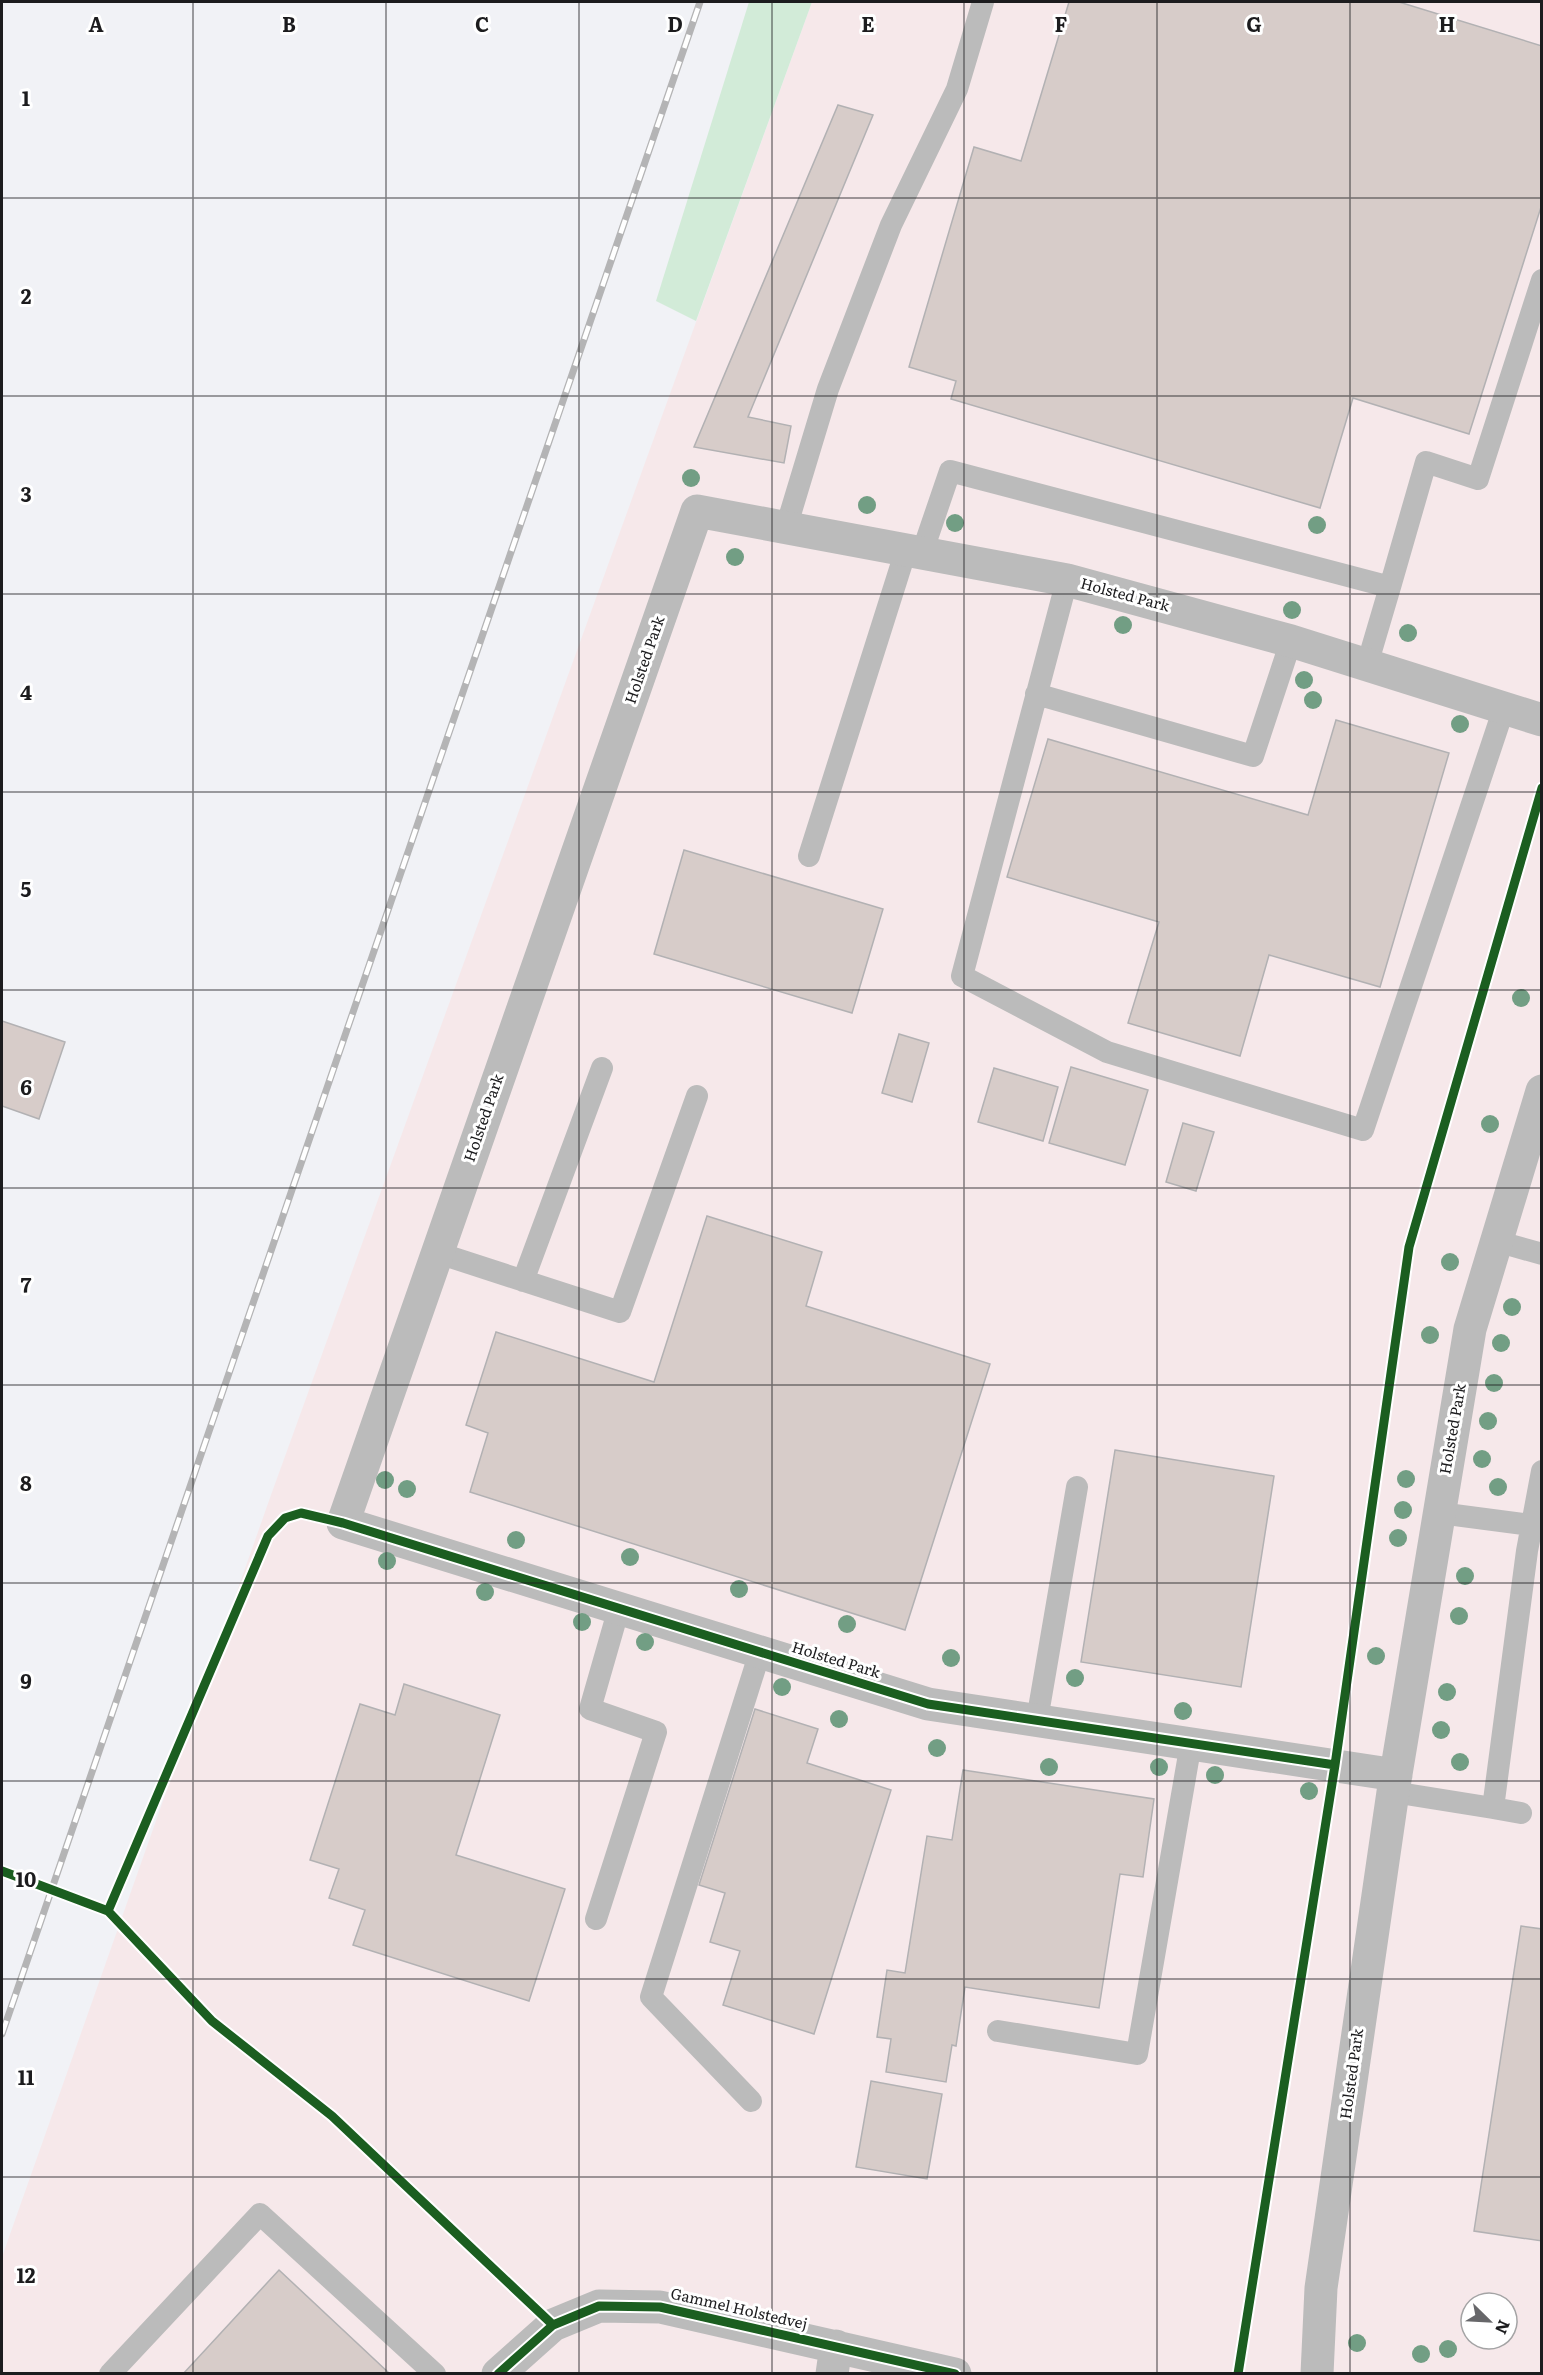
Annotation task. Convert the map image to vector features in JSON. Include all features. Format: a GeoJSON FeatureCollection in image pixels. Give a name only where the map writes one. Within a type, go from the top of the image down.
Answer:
{"type":"FeatureCollection","features":[{"type":"Feature","properties":{"kind":"street","name":"Holsted Park"},"geometry":{"type":"LineString","coordinates":[[1395,1784],[1191,1743],[928,1704],[343,1523],[697,511],[1067,580],[1291,641],[1542,720]]}},
{"type":"Feature","properties":{"kind":"street","name":"Holsted Park"},"geometry":{"type":"LineString","coordinates":[[1317,2373],[1322,2288],[1395,1784],[1470,1329],[1542,1091]]}},
{"type":"Feature","properties":{"kind":"street","name":"Gammel Holstedvej"},"geometry":{"type":"LineString","coordinates":[[498,2373],[553,2325],[599,2306],[660,2307],[834,2360],[955,2373]]}},
{"type":"Feature","properties":{"kind":"lane"},"geometry":{"type":"LineString","coordinates":[[786,528],[804,463],[832,378],[891,225],[957,89],[983,2]]}},
{"type":"Feature","properties":{"kind":"lane"},"geometry":{"type":"LineString","coordinates":[[1367,665],[1426,462],[1478,479],[1542,280]]}},
{"type":"Feature","properties":{"kind":"lane"},"geometry":{"type":"LineString","coordinates":[[809,856],[914,552],[950,471],[1390,586]]}},
{"type":"Feature","properties":{"kind":"lane"},"geometry":{"type":"LineString","coordinates":[[1067,580],[962,976],[1107,1052],[1363,1130],[1504,708]]}},
{"type":"Feature","properties":{"kind":"lane"},"geometry":{"type":"LineString","coordinates":[[1036,694],[1253,756],[1291,641]]}},
{"type":"Feature","properties":{"kind":"lane"},"geometry":{"type":"LineString","coordinates":[[523,1281],[602,1068]]}},
{"type":"Feature","properties":{"kind":"lane"},"geometry":{"type":"LineString","coordinates":[[438,1253],[620,1312],[697,1096]]}},
{"type":"Feature","properties":{"kind":"lane"},"geometry":{"type":"LineString","coordinates":[[1496,1241],[1542,1254]]}},
{"type":"Feature","properties":{"kind":"lane"},"geometry":{"type":"LineString","coordinates":[[1493,1808],[1531,1525],[1542,1471]]}},
{"type":"Feature","properties":{"kind":"lane"},"geometry":{"type":"LineString","coordinates":[[1036,1720],[1077,1487]]}},
{"type":"Feature","properties":{"kind":"lane"},"geometry":{"type":"LineString","coordinates":[[1439,1513],[1531,1525]]}},
{"type":"Feature","properties":{"kind":"lane"},"geometry":{"type":"LineString","coordinates":[[596,1919],[656,1732],[590,1709],[619,1608]]}},
{"type":"Feature","properties":{"kind":"lane"},"geometry":{"type":"LineString","coordinates":[[751,2101],[651,1997],[760,1652]]}},
{"type":"Feature","properties":{"kind":"lane"},"geometry":{"type":"LineString","coordinates":[[998,2031],[1137,2054],[1191,1743]]}},
{"type":"Feature","properties":{"kind":"lane"},"geometry":{"type":"LineString","coordinates":[[1395,1784],[1521,1813]]}},
{"type":"Feature","properties":{"kind":"lane"},"geometry":{"type":"LineString","coordinates":[[110,2373],[260,2214],[435,2373]]}},
{"type":"Feature","properties":{"kind":"shaded area"},"geometry":{"type":"Polygon","coordinates":[[[812,2],[1541,2],[1541,2373],[2,2374],[2,2257],[271,1495],[812,2]]]}},
{"type":"Feature","properties":{"kind":"green space"},"geometry":{"type":"Polygon","coordinates":[[[749,2],[812,2],[696,321],[656,301],[749,2]]]}},
{"type":"Feature","properties":{"kind":"building"},"geometry":{"type":"Polygon","coordinates":[[[1069,2],[1399,2],[1542,46],[1542,204],[1469,434],[1353,398],[1320,508],[951,399],[956,381],[909,367],[974,147],[1021,161],[1069,2]]]}},
{"type":"Feature","properties":{"kind":"building"},"geometry":{"type":"Polygon","coordinates":[[[838,105],[873,115],[748,417],[791,426],[784,463],[694,447],[838,105]]]}},
{"type":"Feature","properties":{"kind":"building"},"geometry":{"type":"Polygon","coordinates":[[[1336,720],[1449,753],[1380,987],[1269,955],[1240,1056],[1128,1023],[1159,922],[1007,877],[1048,739],[1308,815],[1336,720]]]}},
{"type":"Feature","properties":{"kind":"building"},"geometry":{"type":"Polygon","coordinates":[[[684,850],[883,909],[852,1013],[654,954],[684,850]]]}},
{"type":"Feature","properties":{"kind":"building"},"geometry":{"type":"Polygon","coordinates":[[[2,1021],[65,1042],[39,1119],[2,1106],[2,1021]]]}},
{"type":"Feature","properties":{"kind":"building"},"geometry":{"type":"Polygon","coordinates":[[[899,1034],[929,1043],[912,1102],[882,1093],[899,1034]]]}},
{"type":"Feature","properties":{"kind":"building"},"geometry":{"type":"Polygon","coordinates":[[[1071,1067],[1148,1090],[1125,1165],[1049,1143],[1071,1067]]]}},
{"type":"Feature","properties":{"kind":"building"},"geometry":{"type":"Polygon","coordinates":[[[994,1068],[1058,1087],[1043,1141],[978,1122],[994,1068]]]}},
{"type":"Feature","properties":{"kind":"building"},"geometry":{"type":"Polygon","coordinates":[[[1183,1123],[1214,1132],[1196,1191],[1166,1182],[1183,1123]]]}},
{"type":"Feature","properties":{"kind":"building"},"geometry":{"type":"Polygon","coordinates":[[[707,1216],[822,1252],[806,1306],[990,1364],[905,1630],[470,1492],[488,1433],[466,1425],[496,1332],[654,1382],[707,1216]]]}},
{"type":"Feature","properties":{"kind":"building"},"geometry":{"type":"Polygon","coordinates":[[[1115,1450],[1274,1476],[1241,1687],[1081,1662],[1115,1450]]]}},
{"type":"Feature","properties":{"kind":"building"},"geometry":{"type":"Polygon","coordinates":[[[404,1684],[500,1715],[456,1855],[565,1889],[529,2001],[353,1945],[365,1910],[329,1898],[339,1869],[310,1860],[360,1704],[395,1715],[404,1684]]]}},
{"type":"Feature","properties":{"kind":"building"},"geometry":{"type":"Polygon","coordinates":[[[755,1709],[818,1729],[807,1763],[891,1790],[814,2034],[723,2005],[740,1951],[710,1942],[725,1893],[699,1885],[755,1709]]]}},
{"type":"Feature","properties":{"kind":"building"},"geometry":{"type":"Polygon","coordinates":[[[963,1770],[1154,1799],[1143,1877],[1120,1874],[1099,2008],[965,1987],[956,2046],[952,2045],[946,2082],[886,2072],[891,2039],[877,2037],[887,1970],[905,1973],[927,1836],[952,1840],[963,1770]]]}},
{"type":"Feature","properties":{"kind":"building"},"geometry":{"type":"Polygon","coordinates":[[[1521,1926],[1542,1929],[1542,2241],[1474,2231],[1521,1926]]]}},
{"type":"Feature","properties":{"kind":"building"},"geometry":{"type":"Polygon","coordinates":[[[871,2081],[942,2094],[927,2179],[856,2167],[871,2081]]]}},
{"type":"Feature","properties":{"kind":"building"},"geometry":{"type":"Polygon","coordinates":[[[279,2270],[390,2374],[183,2374],[279,2270]]]}},
{"type":"Feature","properties":{"kind":"railway"},"geometry":{"type":"LineString","coordinates":[[2,2034],[700,2]]}},
{"type":"Feature","properties":{"kind":"cycle path"},"geometry":{"type":"LineString","coordinates":[[1238,2374],[1335,1765],[1409,1247],[1542,788]]}},
{"type":"Feature","properties":{"kind":"cycle path"},"geometry":{"type":"LineString","coordinates":[[2,1871],[108,1911],[268,1536],[285,1518],[301,1513],[343,1523],[928,1704],[1335,1765]]}},
{"type":"Feature","properties":{"kind":"cycle path"},"geometry":{"type":"LineString","coordinates":[[108,1911],[212,2021],[332,2116],[553,2325]]}},
{"type":"Feature","properties":{"kind":"cycle path"},"geometry":{"type":"LineString","coordinates":[[498,2374],[553,2325],[599,2306],[660,2307],[955,2374]]}}]}
